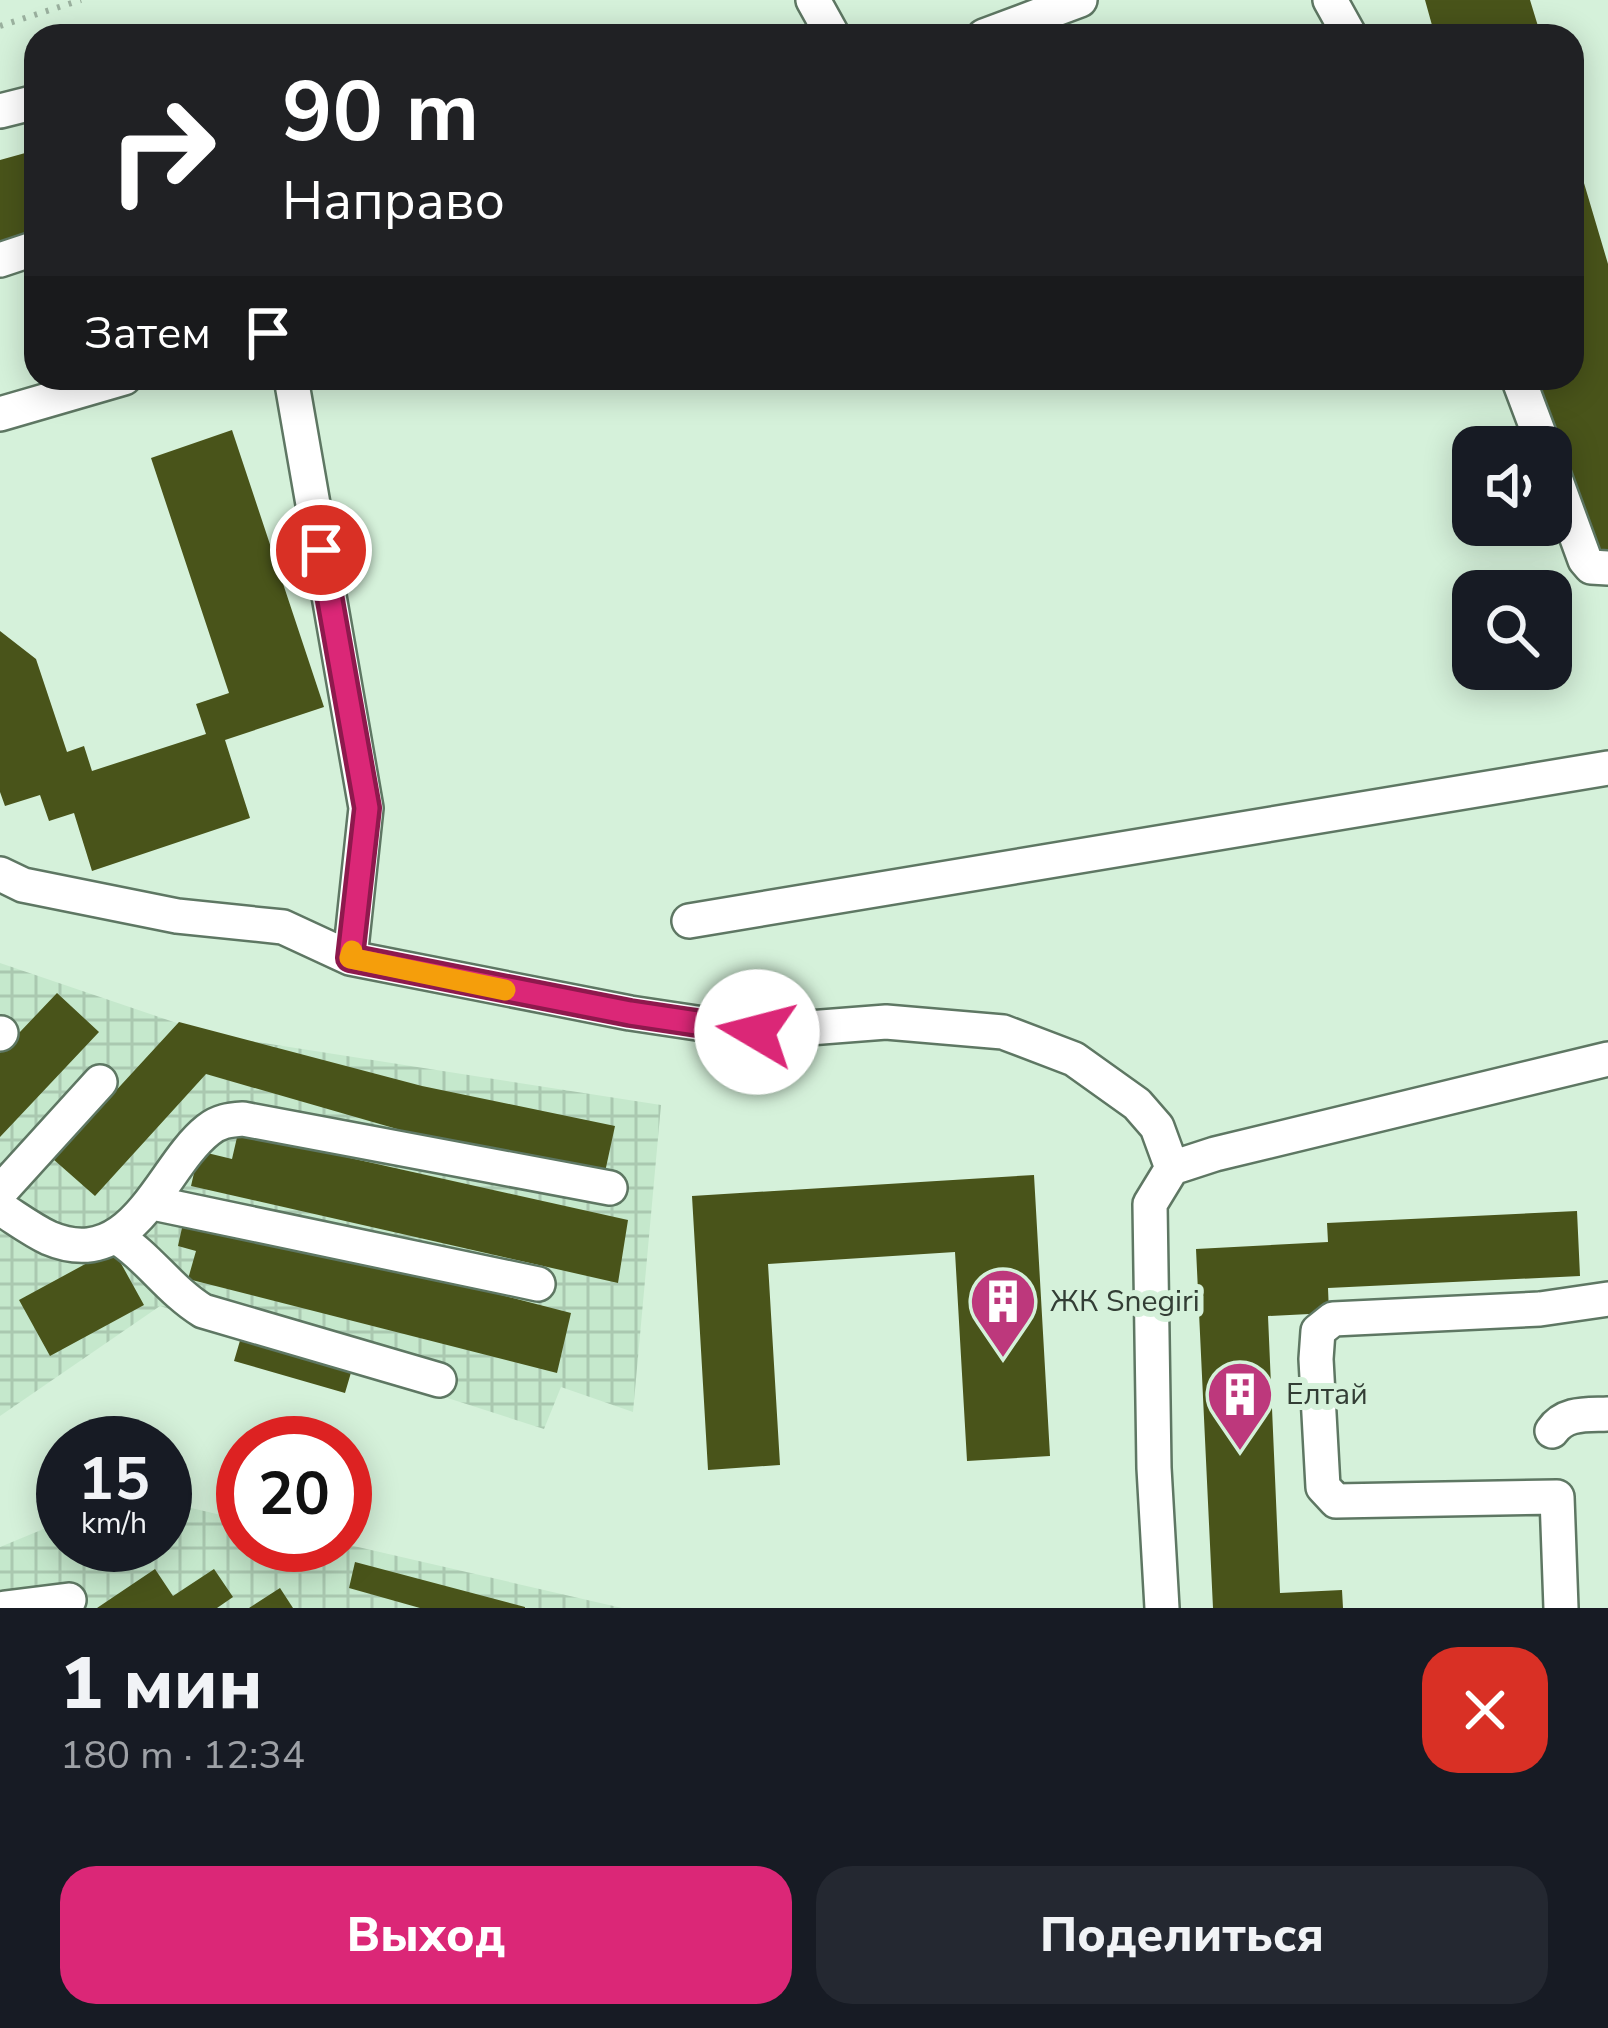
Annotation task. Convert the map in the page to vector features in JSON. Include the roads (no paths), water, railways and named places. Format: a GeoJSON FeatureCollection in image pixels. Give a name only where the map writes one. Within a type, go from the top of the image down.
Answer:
{"type":"FeatureCollection","features":[{"type":"Feature","properties":{"kind":"lane"},"geometry":{"type":"LineString","coordinates":[[1016,24],[1080,0]]}},
{"type":"Feature","properties":{"kind":"lane"},"geometry":{"type":"LineString","coordinates":[[0,414],[81,390]]}},
{"type":"Feature","properties":{"kind":"lane"},"geometry":{"type":"LineString","coordinates":[[293,390],[367,808],[350,958]]}},
{"type":"Feature","properties":{"kind":"lane"},"geometry":{"type":"LineString","coordinates":[[1523,390],[1536,426]]}},
{"type":"Feature","properties":{"kind":"lane"},"geometry":{"type":"LineString","coordinates":[[1572,523],[1586,560],[1592,567],[1608,568]]}},
{"type":"Feature","properties":{"kind":"lane"},"geometry":{"type":"LineString","coordinates":[[689,921],[1608,768]]}},
{"type":"Feature","properties":{"kind":"lane"},"geometry":{"type":"LineString","coordinates":[[0,874],[22,885],[177,916],[283,927],[350,958],[630,1013],[757,1032],[886,1022],[1004,1032],[1074,1059],[1137,1104],[1157,1127],[1172,1168]]}},
{"type":"Feature","properties":{"kind":"lane"},"geometry":{"type":"LineString","coordinates":[[1162,1608],[1154,1468],[1150,1204],[1172,1168],[1608,1059]]}},
{"type":"Feature","properties":{"kind":"lane"},"geometry":{"type":"LineString","coordinates":[[0,1192],[100,1082]]}},
{"type":"Feature","properties":{"kind":"lane"},"geometry":{"type":"LineString","coordinates":[[0,1208],[64,1242],[79,1245],[115,1236],[154,1203],[205,1131],[223,1120],[243,1119],[610,1188]]}},
{"type":"Feature","properties":{"kind":"lane"},"geometry":{"type":"LineString","coordinates":[[154,1203],[538,1285]]}},
{"type":"Feature","properties":{"kind":"lane"},"geometry":{"type":"LineString","coordinates":[[115,1236],[142,1252],[178,1295],[203,1311],[439,1380]]}},
{"type":"Feature","properties":{"kind":"lane"},"geometry":{"type":"LineString","coordinates":[[1561,1608],[1557,1497],[1336,1501],[1323,1486],[1318,1331],[1333,1319],[1540,1309],[1608,1299]]}},
{"type":"Feature","properties":{"kind":"lane"},"geometry":{"type":"LineString","coordinates":[[1552,1431],[1569,1417],[1608,1414]]}},
{"type":"Feature","properties":{"kind":"lane"},"geometry":{"type":"LineString","coordinates":[[5,1608],[69,1600]]}},
{"type":"Feature","properties":{"kind":"place","name":"ЖК Snegiri"},"geometry":{"type":"Point","coordinates":[1003,1360]}},
{"type":"Feature","properties":{"kind":"place","name":"Елтай"},"geometry":{"type":"Point","coordinates":[1240,1453]}}]}
